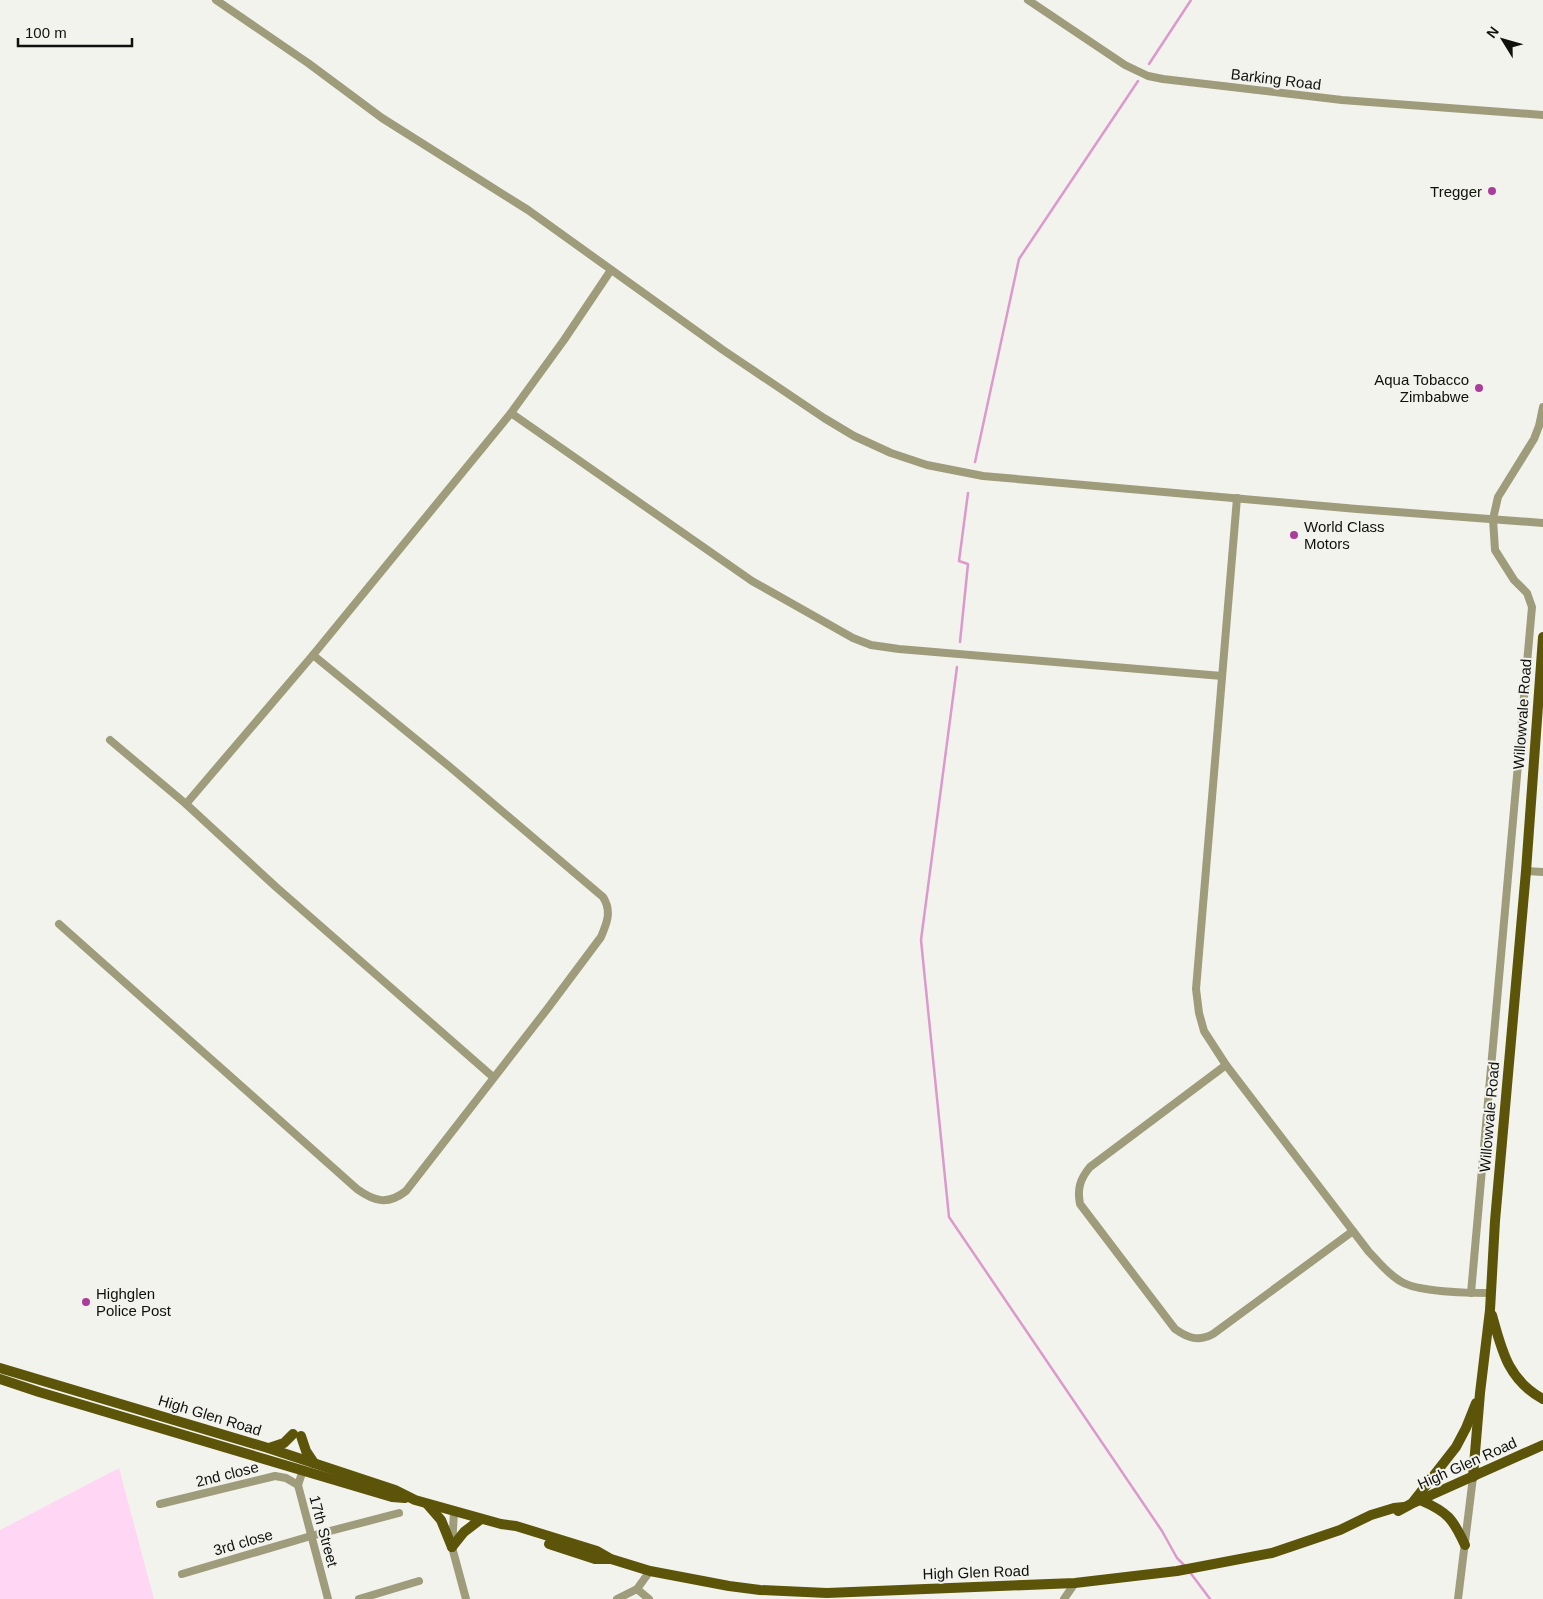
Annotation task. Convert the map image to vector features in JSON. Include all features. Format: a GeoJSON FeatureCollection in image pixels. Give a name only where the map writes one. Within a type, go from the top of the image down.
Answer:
{"type":"FeatureCollection","features":[{"type":"Feature","properties":{"kind":"main road","name":"Willowvale Road"},"geometry":{"type":"LineString","coordinates":[[1473,1477],[1480,1393],[1490,1310],[1495,1212],[1526,872],[1543,637]]}},
{"type":"Feature","properties":{"kind":"main road"},"geometry":{"type":"LineString","coordinates":[[1490,1310],[1506,1363],[1519,1381],[1543,1399]]}},
{"type":"Feature","properties":{"kind":"main road","name":"High Glen Road"},"geometry":{"type":"LineString","coordinates":[[0,1368],[268,1448],[395,1490],[409,1498],[454,1512],[516,1526],[598,1551],[611,1559],[650,1571],[737,1587],[827,1593],[1074,1583],[1177,1572],[1272,1553],[1340,1530],[1371,1515],[1412,1504],[1543,1446]]}},
{"type":"Feature","properties":{"kind":"main road","name":"High Glen Road"},"geometry":{"type":"LineString","coordinates":[[0,1379],[392,1497],[409,1498]]}},
{"type":"Feature","properties":{"kind":"main road"},"geometry":{"type":"LineString","coordinates":[[1465,1545],[1454,1523],[1443,1511],[1412,1504],[1456,1448],[1480,1393]]}},
{"type":"Feature","properties":{"kind":"main road"},"geometry":{"type":"LineString","coordinates":[[268,1448],[279,1446],[297,1435],[314,1463]]}},
{"type":"Feature","properties":{"kind":"main road"},"geometry":{"type":"LineString","coordinates":[[428,1504],[441,1520],[452,1547]]}},
{"type":"Feature","properties":{"kind":"main road"},"geometry":{"type":"LineString","coordinates":[[452,1547],[468,1528],[481,1519]]}},
{"type":"Feature","properties":{"kind":"street"},"geometry":{"type":"LineString","coordinates":[[216,0],[308,63],[382,118],[528,210],[723,350],[824,418],[854,436],[891,453],[927,465],[983,476],[1543,522]]}},
{"type":"Feature","properties":{"kind":"street","name":"Barking Road"},"geometry":{"type":"LineString","coordinates":[[1028,0],[1125,65],[1148,76],[1163,80],[1342,100],[1543,115]]}},
{"type":"Feature","properties":{"kind":"street"},"geometry":{"type":"LineString","coordinates":[[186,804],[313,655],[511,413],[564,340],[611,270]]}},
{"type":"Feature","properties":{"kind":"street"},"geometry":{"type":"LineString","coordinates":[[1471,1293],[1532,607],[1527,593],[1514,580],[1495,550],[1493,519],[1498,496],[1534,439],[1540,426],[1543,407]]}},
{"type":"Feature","properties":{"kind":"street"},"geometry":{"type":"LineString","coordinates":[[511,413],[735,571],[853,638],[871,645],[899,649],[1222,676]]}},
{"type":"Feature","properties":{"kind":"street"},"geometry":{"type":"LineString","coordinates":[[1237,498],[1196,989],[1199,1013],[1204,1031],[1226,1065],[1353,1231],[1386,1271],[1402,1282],[1428,1289],[1491,1293]]}},
{"type":"Feature","properties":{"kind":"street"},"geometry":{"type":"LineString","coordinates":[[58,924],[366,1196],[386,1201],[397,1198],[406,1190],[548,1008],[601,936],[607,919],[607,904],[603,897],[457,773],[313,655]]}},
{"type":"Feature","properties":{"kind":"street"},"geometry":{"type":"LineString","coordinates":[[110,740],[186,804],[276,887],[493,1077]]}},
{"type":"Feature","properties":{"kind":"street"},"geometry":{"type":"LineString","coordinates":[[1526,872],[1543,872]]}},
{"type":"Feature","properties":{"kind":"street"},"geometry":{"type":"LineString","coordinates":[[1226,1065],[1090,1167],[1079,1184],[1080,1204],[1175,1329],[1194,1339],[1203,1339],[1213,1334],[1353,1231]]}},
{"type":"Feature","properties":{"kind":"street","name":"17th Street"},"geometry":{"type":"LineString","coordinates":[[302,1470],[298,1485],[328,1599]]}},
{"type":"Feature","properties":{"kind":"street","name":"2nd close"},"geometry":{"type":"LineString","coordinates":[[160,1504],[275,1476],[286,1478],[298,1485]]}},
{"type":"Feature","properties":{"kind":"street","name":"Willowvale Road"},"geometry":{"type":"LineString","coordinates":[[1458,1599],[1473,1477]]}},
{"type":"Feature","properties":{"kind":"street"},"geometry":{"type":"LineString","coordinates":[[454,1512],[452,1547],[466,1599]]}},
{"type":"Feature","properties":{"kind":"street","name":"3rd close"},"geometry":{"type":"LineString","coordinates":[[182,1574],[311,1536],[399,1513]]}},
{"type":"Feature","properties":{"kind":"street"},"geometry":{"type":"LineString","coordinates":[[617,1599],[637,1589],[650,1571]]}},
{"type":"Feature","properties":{"kind":"street"},"geometry":{"type":"LineString","coordinates":[[359,1599],[419,1581]]}},
{"type":"Feature","properties":{"kind":"street"},"geometry":{"type":"LineString","coordinates":[[1064,1599],[1074,1583]]}},
{"type":"Feature","properties":{"kind":"street"},"geometry":{"type":"LineString","coordinates":[[637,1589],[649,1599]]}},
{"type":"Feature","properties":{"kind":"shaded area"},"geometry":{"type":"Polygon","coordinates":[[[119,1468],[154,1599],[0,1599],[0,1530],[119,1468]]]}},
{"type":"Feature","properties":{"kind":"waterway"},"geometry":{"type":"LineString","coordinates":[[1149,64],[1191,0]]}},
{"type":"Feature","properties":{"kind":"waterway"},"geometry":{"type":"LineString","coordinates":[[975,462],[1019,259],[1138,81]]}},
{"type":"Feature","properties":{"kind":"waterway"},"geometry":{"type":"LineString","coordinates":[[960,642],[968,564],[959,561],[968,493]]}},
{"type":"Feature","properties":{"kind":"waterway"},"geometry":{"type":"LineString","coordinates":[[957,667],[921,940],[949,1217],[1162,1531],[1177,1558],[1186,1567]]}},
{"type":"Feature","properties":{"kind":"waterway"},"geometry":{"type":"LineString","coordinates":[[1189,1571],[1210,1599]]}},
{"type":"Feature","properties":{"kind":"place","name":"Tregger"},"geometry":{"type":"Point","coordinates":[1492,191]}},
{"type":"Feature","properties":{"kind":"place","name":"Aqua Tobacco Zimbabwe"},"geometry":{"type":"Point","coordinates":[1479,388]}},
{"type":"Feature","properties":{"kind":"place","name":"World Class Motors"},"geometry":{"type":"Point","coordinates":[1294,535]}},
{"type":"Feature","properties":{"kind":"place","name":"Highglen Police Post"},"geometry":{"type":"Point","coordinates":[86,1302]}}]}
